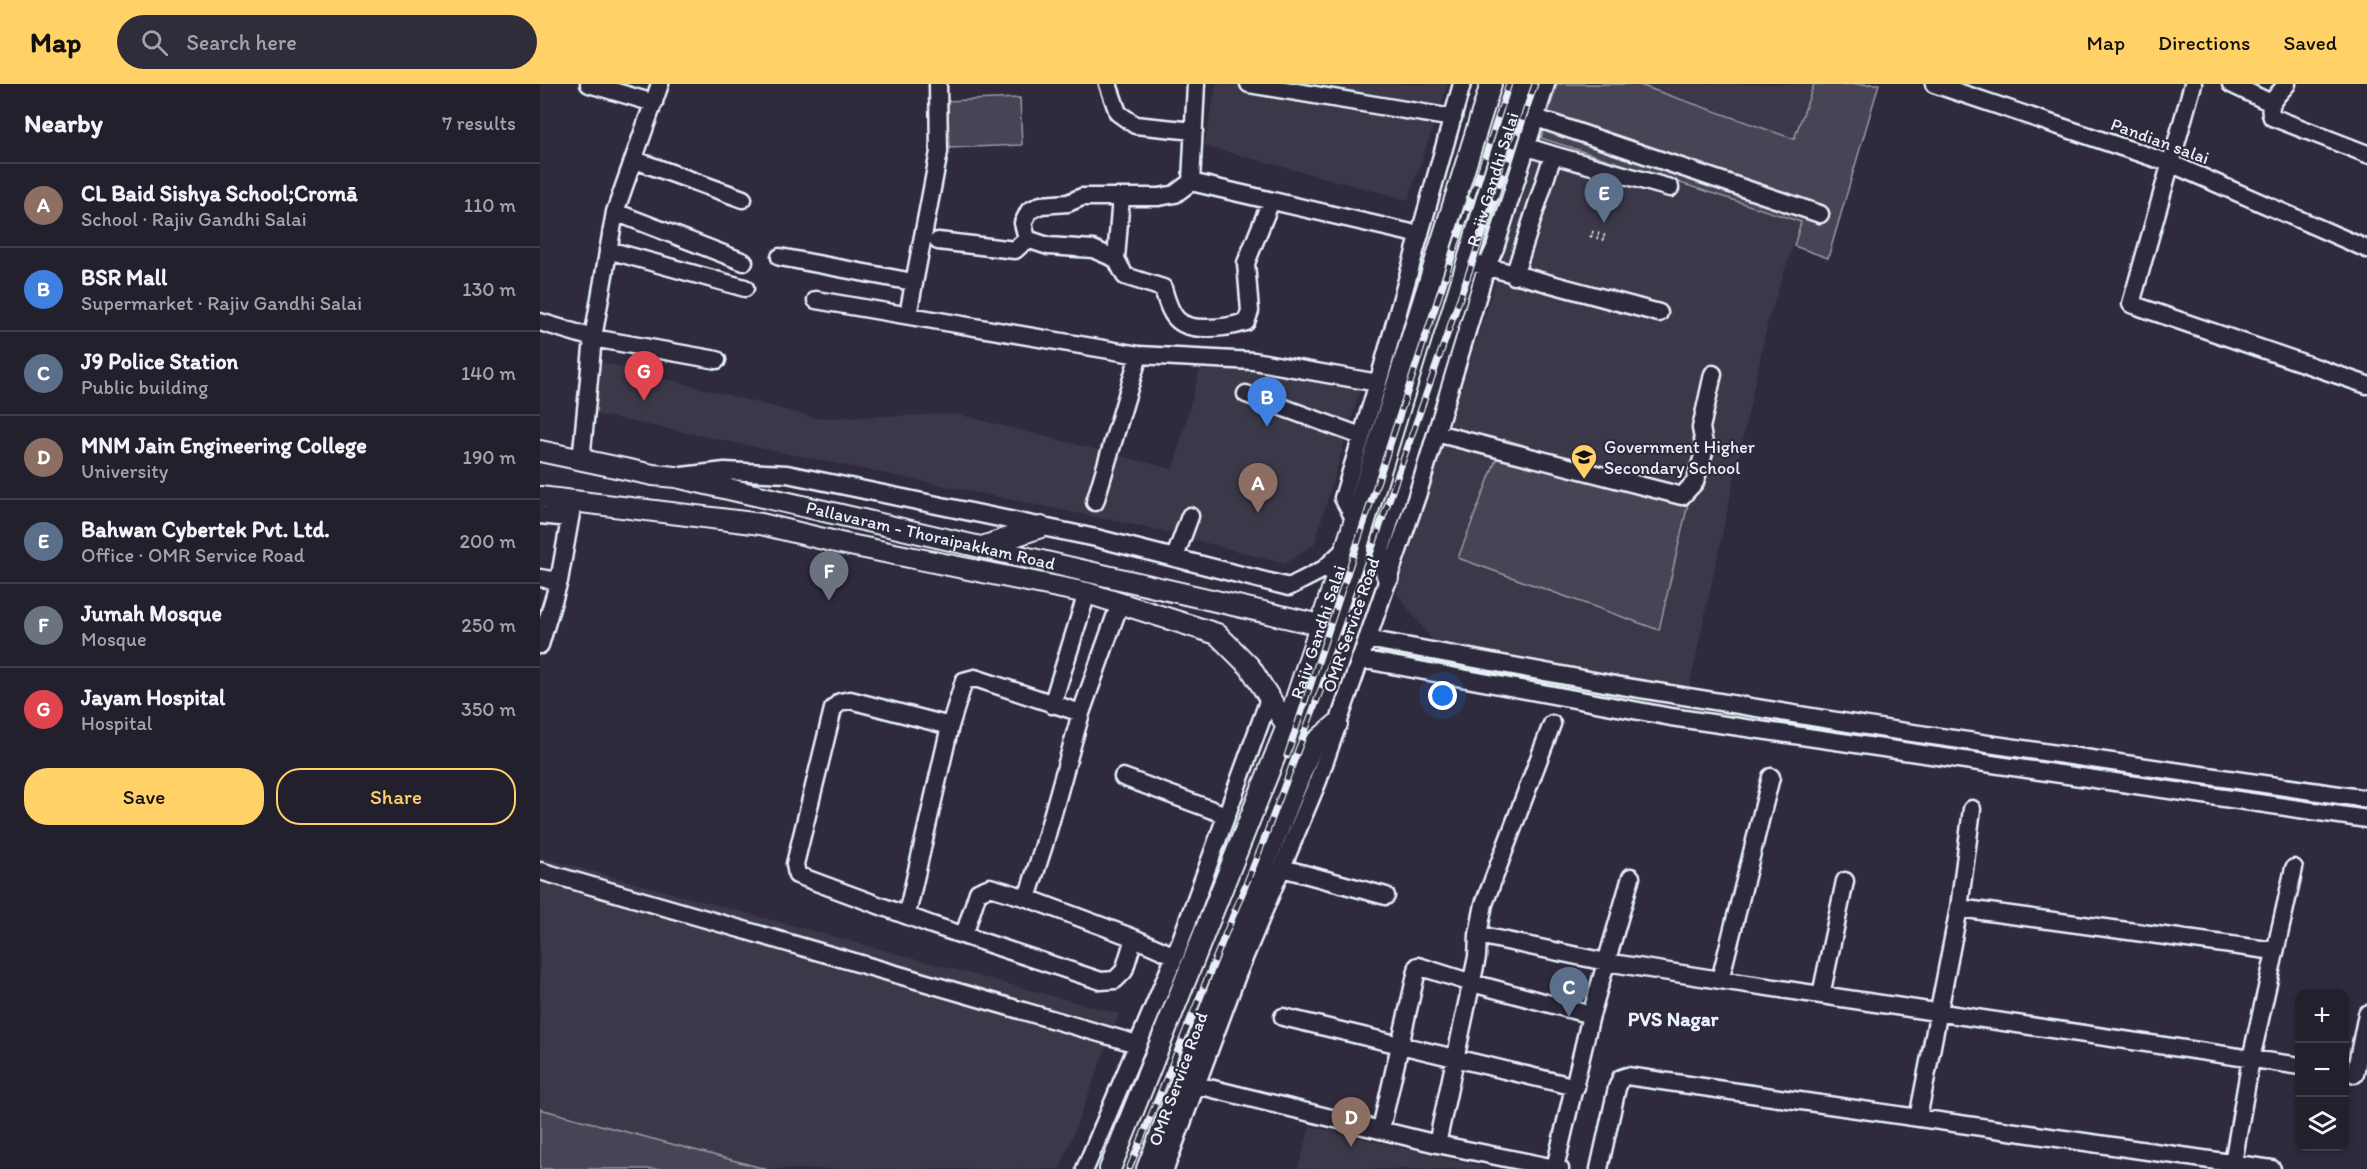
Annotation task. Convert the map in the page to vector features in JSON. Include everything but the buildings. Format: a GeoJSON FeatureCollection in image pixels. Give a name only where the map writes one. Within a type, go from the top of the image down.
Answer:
{"type":"FeatureCollection","features":[{"type":"Feature","properties":{"kind":"main road","name":"Rajiv Gandhi Salai"},"geometry":{"type":"LineString","coordinates":[[1110,1169],[1287,726],[1355,520],[1491,84]]}},
{"type":"Feature","properties":{"kind":"main road","name":"Rajiv Gandhi Salai"},"geometry":{"type":"LineString","coordinates":[[1388,578],[1379,550],[1522,84]]}},
{"type":"Feature","properties":{"kind":"main road","name":"Pallavaram - Thoraipakkam Road"},"geometry":{"type":"LineString","coordinates":[[544,449],[581,461],[653,475],[676,477],[1320,626]]}},
{"type":"Feature","properties":{"kind":"main road","name":"Pallavaram - Thoraipakkam Road"},"geometry":{"type":"LineString","coordinates":[[540,497],[571,510],[761,524],[840,543],[1087,593],[1217,634],[1250,667],[1269,699]]}},
{"type":"Feature","properties":{"kind":"main road"},"geometry":{"type":"LineString","coordinates":[[840,543],[848,516]]}},
{"type":"Feature","properties":{"kind":"main road"},"geometry":{"type":"LineString","coordinates":[[982,547],[1041,527]]}},
{"type":"Feature","properties":{"kind":"main road"},"geometry":{"type":"LineString","coordinates":[[1269,699],[1287,726]]}},
{"type":"Feature","properties":{"kind":"main road"},"geometry":{"type":"LineString","coordinates":[[1147,1169],[1190,1081],[1226,969],[1265,862],[1312,746],[1337,724]]}},
{"type":"Feature","properties":{"kind":"street"},"geometry":{"type":"LineString","coordinates":[[589,84],[654,103]]}},
{"type":"Feature","properties":{"kind":"street"},"geometry":{"type":"LineString","coordinates":[[581,461],[593,338],[615,212],[660,84]]}},
{"type":"Feature","properties":{"kind":"street"},"geometry":{"type":"LineString","coordinates":[[908,315],[939,152],[938,84]]}},
{"type":"Feature","properties":{"kind":"street"},"geometry":{"type":"LineString","coordinates":[[1108,84],[1118,112],[1135,125],[1194,131]]}},
{"type":"Feature","properties":{"kind":"street"},"geometry":{"type":"LineString","coordinates":[[1028,239],[1023,223],[1029,211],[1041,206],[1068,203],[1082,197],[1159,197],[1175,194],[1191,182],[1196,84]]}},
{"type":"Feature","properties":{"kind":"street"},"geometry":{"type":"LineString","coordinates":[[1250,84],[1453,118]]}},
{"type":"Feature","properties":{"kind":"street"},"geometry":{"type":"LineString","coordinates":[[1355,520],[1343,498],[1378,383],[1462,84]]}},
{"type":"Feature","properties":{"kind":"street","name":"OMR Service Road"},"geometry":{"type":"LineString","coordinates":[[1165,1169],[1190,1081],[1318,781],[1436,433],[1486,268],[1495,248],[1546,84]]}},
{"type":"Feature","properties":{"kind":"street","name":"Pandian salai"},"geometry":{"type":"LineString","coordinates":[[1934,84],[2172,164],[2367,249]]}},
{"type":"Feature","properties":{"kind":"street"},"geometry":{"type":"LineString","coordinates":[[2193,84],[2172,164],[2130,304],[2367,385]]}},
{"type":"Feature","properties":{"kind":"street"},"geometry":{"type":"LineString","coordinates":[[2231,84],[2271,103]]}},
{"type":"Feature","properties":{"kind":"street"},"geometry":{"type":"LineString","coordinates":[[2287,84],[2271,103],[2269,111],[2272,117],[2367,154]]}},
{"type":"Feature","properties":{"kind":"street"},"geometry":{"type":"LineString","coordinates":[[1536,118],[1820,214]]}},
{"type":"Feature","properties":{"kind":"street"},"geometry":{"type":"LineString","coordinates":[[1527,147],[1670,188]]}},
{"type":"Feature","properties":{"kind":"street"},"geometry":{"type":"LineString","coordinates":[[1514,276],[1553,155]]}},
{"type":"Feature","properties":{"kind":"street"},"geometry":{"type":"LineString","coordinates":[[635,160],[743,200]]}},
{"type":"Feature","properties":{"kind":"street"},"geometry":{"type":"LineString","coordinates":[[1191,182],[1420,235]]}},
{"type":"Feature","properties":{"kind":"street"},"geometry":{"type":"LineString","coordinates":[[1121,197],[1116,259],[1125,276],[1163,288],[1167,303],[1177,321],[1190,328],[1228,327],[1246,322],[1250,311],[1246,263],[1271,201]]}},
{"type":"Feature","properties":{"kind":"street"},"geometry":{"type":"LineString","coordinates":[[615,212],[744,262]]}},
{"type":"Feature","properties":{"kind":"street"},"geometry":{"type":"LineString","coordinates":[[938,242],[1015,250],[1028,239]]}},
{"type":"Feature","properties":{"kind":"street"},"geometry":{"type":"LineString","coordinates":[[1028,239],[1047,246],[1093,249],[1116,259]]}},
{"type":"Feature","properties":{"kind":"street"},"geometry":{"type":"LineString","coordinates":[[608,250],[745,288]]}},
{"type":"Feature","properties":{"kind":"street"},"geometry":{"type":"LineString","coordinates":[[780,257],[913,282]]}},
{"type":"Feature","properties":{"kind":"street"},"geometry":{"type":"LineString","coordinates":[[1468,261],[1514,276],[1659,313]]}},
{"type":"Feature","properties":{"kind":"street"},"geometry":{"type":"LineString","coordinates":[[816,300],[1139,355],[1254,361],[1378,383]]}},
{"type":"Feature","properties":{"kind":"street"},"geometry":{"type":"LineString","coordinates":[[540,322],[593,338],[717,360]]}},
{"type":"Feature","properties":{"kind":"street"},"geometry":{"type":"LineString","coordinates":[[1095,502],[1139,355]]}},
{"type":"Feature","properties":{"kind":"street"},"geometry":{"type":"LineString","coordinates":[[1436,433],[1682,496],[1695,482],[1705,449],[1701,428],[1713,374]]}},
{"type":"Feature","properties":{"kind":"street"},"geometry":{"type":"LineString","coordinates":[[1246,394],[1361,436]]}},
{"type":"Feature","properties":{"kind":"street"},"geometry":{"type":"LineString","coordinates":[[676,477],[725,471],[787,474],[1175,557],[1289,587],[1324,569],[1346,548]]}},
{"type":"Feature","properties":{"kind":"street"},"geometry":{"type":"LineString","coordinates":[[540,515],[571,510],[559,581],[540,645]]}},
{"type":"Feature","properties":{"kind":"street"},"geometry":{"type":"LineString","coordinates":[[1175,557],[1190,516]]}},
{"type":"Feature","properties":{"kind":"street"},"geometry":{"type":"LineString","coordinates":[[540,578],[559,581]]}},
{"type":"Feature","properties":{"kind":"street"},"geometry":{"type":"LineString","coordinates":[[1052,705],[1087,593]]}},
{"type":"Feature","properties":{"kind":"street"},"geometry":{"type":"LineString","coordinates":[[1027,897],[1081,713],[1120,603]]}},
{"type":"Feature","properties":{"kind":"street"},"geometry":{"type":"LineString","coordinates":[[1367,639],[1621,686],[1892,730],[2367,799]]}},
{"type":"Feature","properties":{"kind":"street"},"geometry":{"type":"LineString","coordinates":[[1360,659],[1671,717],[2367,819]]}},
{"type":"Feature","properties":{"kind":"street"},"geometry":{"type":"LineString","coordinates":[[907,914],[950,726],[959,690],[964,681],[975,678],[1081,713]]}},
{"type":"Feature","properties":{"kind":"street"},"geometry":{"type":"LineString","coordinates":[[1085,1169],[1175,956],[1269,699]]}},
{"type":"Feature","properties":{"kind":"street"},"geometry":{"type":"LineString","coordinates":[[950,726],[850,700],[840,702],[833,709],[795,864],[797,875],[1101,981],[1115,980],[1124,970],[1134,938]]}},
{"type":"Feature","properties":{"kind":"street"},"geometry":{"type":"LineString","coordinates":[[1437,1144],[1472,983],[1484,904],[1552,724]]}},
{"type":"Feature","properties":{"kind":"street"},"geometry":{"type":"LineString","coordinates":[[1123,777],[1226,815]]}},
{"type":"Feature","properties":{"kind":"street"},"geometry":{"type":"LineString","coordinates":[[1720,980],[1771,777]]}},
{"type":"Feature","properties":{"kind":"street"},"geometry":{"type":"LineString","coordinates":[[1918,1118],[1959,908],[1972,810]]}},
{"type":"Feature","properties":{"kind":"street"},"geometry":{"type":"LineString","coordinates":[[1282,868],[1386,896]]}},
{"type":"Feature","properties":{"kind":"street"},"geometry":{"type":"LineString","coordinates":[[2233,1166],[2251,1059],[2294,868]]}},
{"type":"Feature","properties":{"kind":"street"},"geometry":{"type":"LineString","coordinates":[[540,871],[1137,1044]]}},
{"type":"Feature","properties":{"kind":"street"},"geometry":{"type":"LineString","coordinates":[[1190,1081],[1437,1144],[1557,1169],[1591,1015],[1631,877]]}},
{"type":"Feature","properties":{"kind":"street"},"geometry":{"type":"LineString","coordinates":[[1821,995],[1845,881]]}},
{"type":"Feature","properties":{"kind":"street"},"geometry":{"type":"LineString","coordinates":[[964,935],[978,892],[990,887],[1027,897],[1175,956]]}},
{"type":"Feature","properties":{"kind":"street"},"geometry":{"type":"LineString","coordinates":[[1959,908],[2275,951]]}},
{"type":"Feature","properties":{"kind":"street"},"geometry":{"type":"LineString","coordinates":[[1478,935],[1606,962],[2295,1065]]}},
{"type":"Feature","properties":{"kind":"street"},"geometry":{"type":"LineString","coordinates":[[1381,1129],[1418,966],[1591,1015]]}},
{"type":"Feature","properties":{"kind":"street"},"geometry":{"type":"LineString","coordinates":[[2355,1074],[2367,1014]]}},
{"type":"Feature","properties":{"kind":"street"},"geometry":{"type":"LineString","coordinates":[[1282,1017],[1575,1087]]}},
{"type":"Feature","properties":{"kind":"street"},"geometry":{"type":"LineString","coordinates":[[1599,1169],[1617,1088],[1621,1078],[1627,1076],[2233,1166],[2272,1169]]}},
{"type":"Feature","properties":{"kind":"shaded area"},"geometry":{"type":"Polygon","coordinates":[[[1216,84],[1448,84],[1408,200],[1204,146],[1216,84]]]}},
{"type":"Feature","properties":{"kind":"shaded area"},"geometry":{"type":"Polygon","coordinates":[[[1557,84],[1637,84],[1794,139],[1814,84],[1879,84],[1828,258],[1794,246],[1801,222],[1541,138],[1557,84]]]}},
{"type":"Feature","properties":{"kind":"shaded area"},"geometry":{"type":"Polygon","coordinates":[[[1637,84],[1814,84],[1794,139],[1637,84]]]}},
{"type":"Feature","properties":{"kind":"shaded area"},"geometry":{"type":"Polygon","coordinates":[[[1020,98],[1022,145],[948,148],[945,101],[1020,98]]]}},
{"type":"Feature","properties":{"kind":"shaded area","name":"Government Higher Secondary School"},"geometry":{"type":"Polygon","coordinates":[[[1541,138],[1801,222],[1769,317],[1688,694],[1432,640],[1396,593],[1541,138]]]}},
{"type":"Feature","properties":{"kind":"shaded area"},"geometry":{"type":"Polygon","coordinates":[[[598,361],[816,418],[957,414],[1173,469],[1201,365],[1362,384],[1314,545],[1285,564],[1158,530],[590,413],[598,361]]]}},
{"type":"Feature","properties":{"kind":"shaded area"},"geometry":{"type":"Polygon","coordinates":[[[1504,439],[1690,495],[1659,630],[1458,558],[1504,439]]]}},
{"type":"Feature","properties":{"kind":"shaded area"},"geometry":{"type":"Polygon","coordinates":[[[540,857],[1119,1014],[1060,1169],[766,1169],[540,1109],[540,857]]]}},
{"type":"Feature","properties":{"kind":"shaded area"},"geometry":{"type":"Polygon","coordinates":[[[540,1109],[766,1169],[540,1169],[540,1109]]]}},
{"type":"Feature","properties":{"kind":"shaded area"},"geometry":{"type":"Polygon","coordinates":[[[1310,1126],[1487,1168],[1492,1169],[1298,1169],[1310,1126]]]}},
{"type":"Feature","properties":{"kind":"railway"},"geometry":{"type":"LineString","coordinates":[[1287,756],[1509,84]]}},
{"type":"Feature","properties":{"kind":"railway"},"geometry":{"type":"LineString","coordinates":[[1129,1169],[1262,845],[1343,631],[1535,84]]}},
{"type":"Feature","properties":{"kind":"place","name":"Bahwan Cybertek Pvt. Ltd."},"geometry":{"type":"Point","coordinates":[1604,223]}},
{"type":"Feature","properties":{"kind":"place","name":"Jayam Hospital"},"geometry":{"type":"Point","coordinates":[644,401]}},
{"type":"Feature","properties":{"kind":"place","name":"BSR Mall"},"geometry":{"type":"Point","coordinates":[1267,427]}},
{"type":"Feature","properties":{"kind":"place","name":"Government Higher Secondary School"},"geometry":{"type":"Point","coordinates":[1584,480]}},
{"type":"Feature","properties":{"kind":"place","name":"CL Baid Sishya School;Cromā"},"geometry":{"type":"Point","coordinates":[1258,513]}},
{"type":"Feature","properties":{"kind":"place","name":"Jumah Mosque"},"geometry":{"type":"Point","coordinates":[829,601]}},
{"type":"Feature","properties":{"kind":"place","name":"J9 Police Station"},"geometry":{"type":"Point","coordinates":[1569,1017]}},
{"type":"Feature","properties":{"kind":"place","name":"MNM Jain Engineering College"},"geometry":{"type":"Point","coordinates":[1351,1147]}},
{"type":"Feature","properties":{"kind":"district","name":"PVS Nagar"},"geometry":{"type":"Point","coordinates":[1673,1019]}}]}
